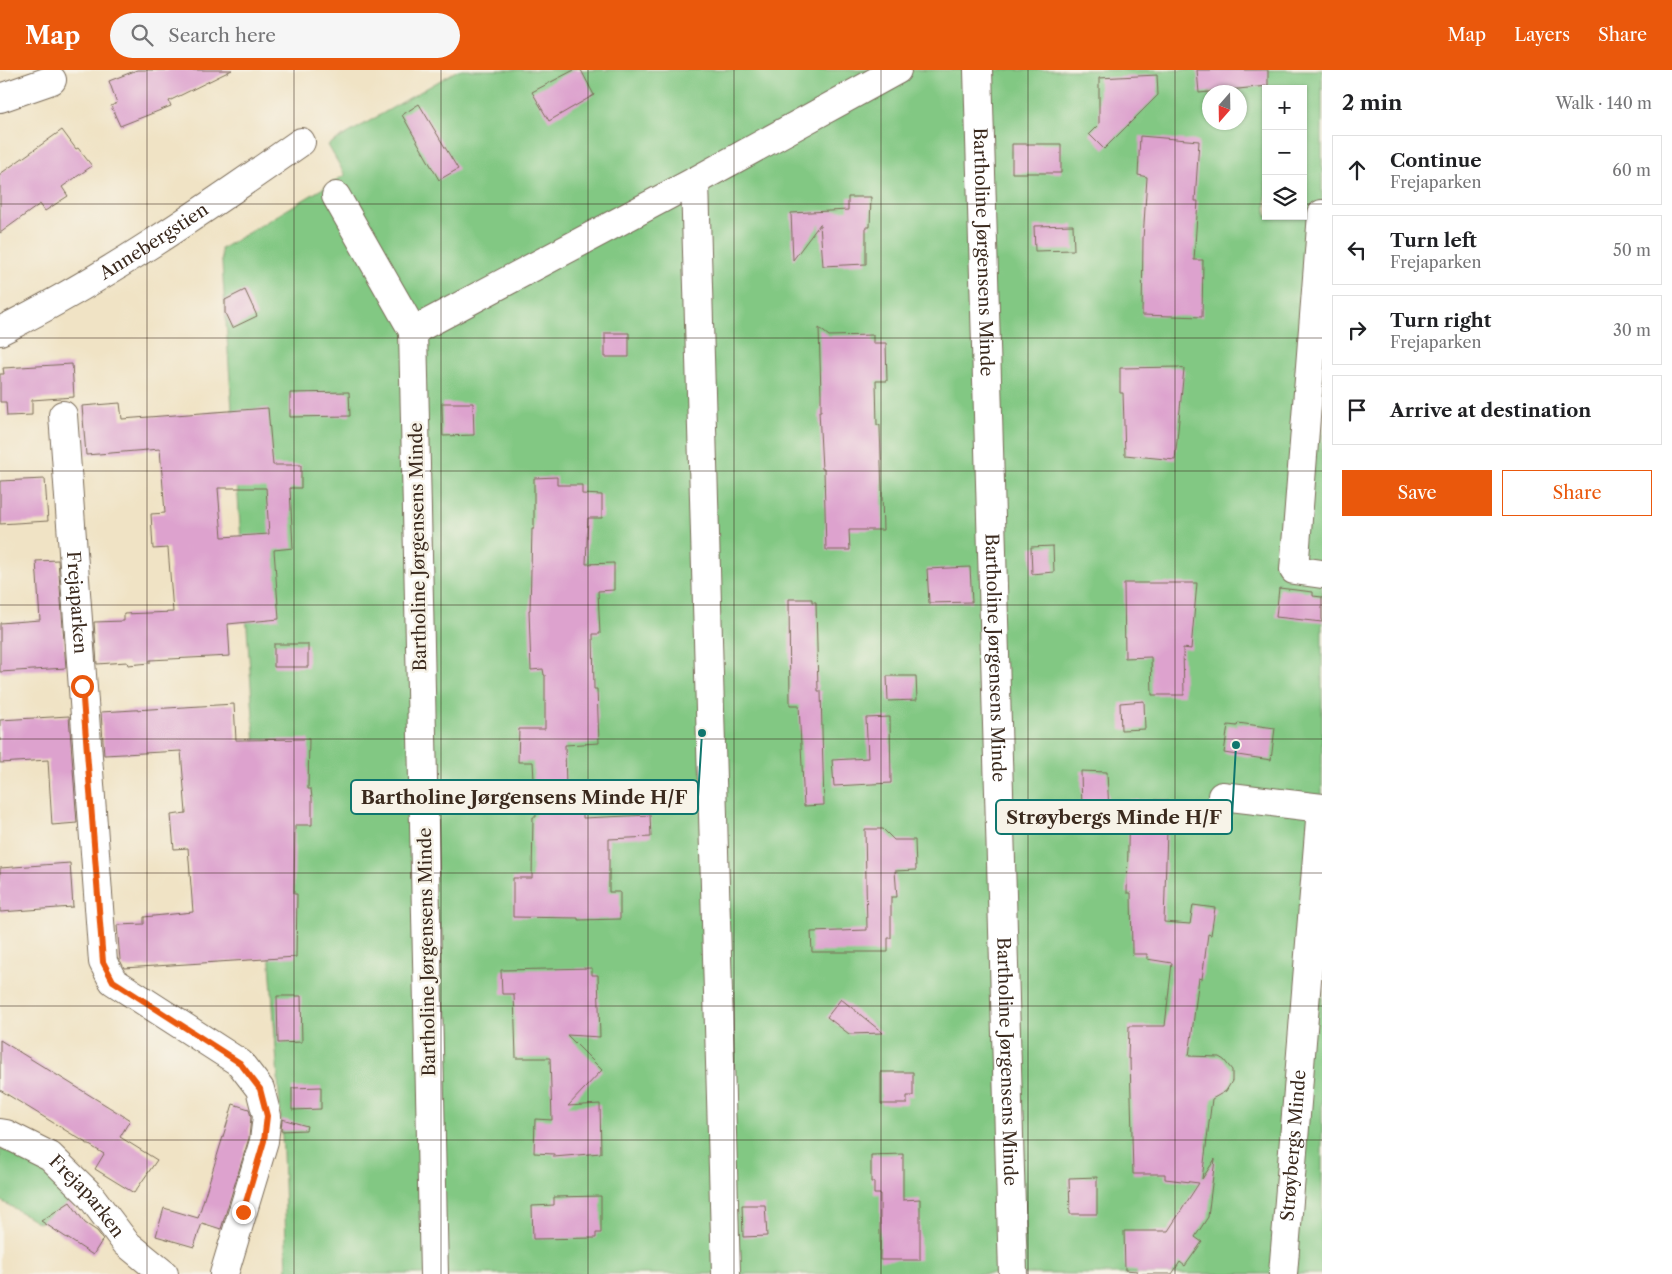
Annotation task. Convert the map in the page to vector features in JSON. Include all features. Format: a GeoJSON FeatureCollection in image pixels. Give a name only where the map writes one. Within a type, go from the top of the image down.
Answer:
{"type":"FeatureCollection","features":[{"type":"Feature","properties":{"kind":"street"},"geometry":{"type":"LineString","coordinates":[[413,331],[695,181],[897,70]]}},
{"type":"Feature","properties":{"kind":"street","name":"Bartholine Jørgensens Minde"},"geometry":{"type":"LineString","coordinates":[[978,70],[1013,1274]]}},
{"type":"Feature","properties":{"kind":"street"},"geometry":{"type":"LineString","coordinates":[[0,98],[52,80]]}},
{"type":"Feature","properties":{"kind":"street","name":"Annebergstien"},"geometry":{"type":"LineString","coordinates":[[0,331],[45,308],[198,215],[301,142]]}},
{"type":"Feature","properties":{"kind":"street"},"geometry":{"type":"LineString","coordinates":[[695,181],[726,1274]]}},
{"type":"Feature","properties":{"kind":"street","name":"Bartholine Jørgensens Minde"},"geometry":{"type":"LineString","coordinates":[[336,196],[413,331],[434,1274]]}},
{"type":"Feature","properties":{"kind":"street"},"geometry":{"type":"LineString","coordinates":[[1322,214],[1294,570],[1322,574]]}},
{"type":"Feature","properties":{"kind":"street","name":"Frejaparken"},"geometry":{"type":"LineString","coordinates":[[63,415],[103,962],[113,981],[240,1063],[260,1089],[267,1116],[264,1141],[224,1274]]}},
{"type":"Feature","properties":{"kind":"street","name":"Strøybergs Minde"},"geometry":{"type":"LineString","coordinates":[[1222,796],[1321,808],[1283,1274]]}},
{"type":"Feature","properties":{"kind":"street","name":"Frejaparken"},"geometry":{"type":"LineString","coordinates":[[0,1133],[6,1134],[50,1156],[89,1194],[126,1243],[164,1274]]}},
{"type":"Feature","properties":{"kind":"green space"},"geometry":{"type":"Polygon","coordinates":[[[458,70],[1322,70],[1322,1274],[287,1274],[283,1152],[221,249],[345,175],[328,145],[458,70]]]}},
{"type":"Feature","properties":{"kind":"green space"},"geometry":{"type":"Polygon","coordinates":[[[0,1149],[30,1162],[49,1176],[64,1193],[69,1203],[39,1223],[0,1200],[0,1149]]]}},
{"type":"Feature","properties":{"kind":"building"},"geometry":{"type":"Polygon","coordinates":[[[137,70],[232,70],[169,101],[171,106],[120,126],[111,106],[117,103],[109,81],[137,70]]]}},
{"type":"Feature","properties":{"kind":"building"},"geometry":{"type":"Polygon","coordinates":[[[574,70],[581,70],[594,95],[549,121],[532,92],[574,70]]]}},
{"type":"Feature","properties":{"kind":"building"},"geometry":{"type":"Polygon","coordinates":[[[1197,70],[1268,70],[1268,85],[1247,88],[1247,85],[1202,85],[1202,93],[1199,93],[1197,70]]]}},
{"type":"Feature","properties":{"kind":"building"},"geometry":{"type":"Polygon","coordinates":[[[1157,75],[1158,95],[1104,149],[1089,134],[1099,124],[1099,78],[1157,75]]]}},
{"type":"Feature","properties":{"kind":"building"},"geometry":{"type":"Polygon","coordinates":[[[419,104],[458,169],[439,180],[402,115],[419,104]]]}},
{"type":"Feature","properties":{"kind":"building"},"geometry":{"type":"Polygon","coordinates":[[[62,130],[92,166],[62,187],[68,196],[45,211],[40,204],[0,233],[0,174],[62,130]]]}},
{"type":"Feature","properties":{"kind":"building"},"geometry":{"type":"Polygon","coordinates":[[[1140,136],[1199,141],[1195,201],[1198,201],[1194,260],[1203,260],[1202,317],[1142,315],[1143,239],[1147,177],[1138,175],[1140,136]]]}},
{"type":"Feature","properties":{"kind":"building"},"geometry":{"type":"Polygon","coordinates":[[[1012,144],[1061,144],[1061,173],[1012,173],[1012,144]]]}},
{"type":"Feature","properties":{"kind":"building"},"geometry":{"type":"Polygon","coordinates":[[[848,197],[871,197],[870,227],[866,227],[866,264],[823,266],[820,224],[793,260],[791,213],[848,210],[848,197]]]}},
{"type":"Feature","properties":{"kind":"building"},"geometry":{"type":"Polygon","coordinates":[[[1073,225],[1074,250],[1035,251],[1034,226],[1073,225]]]}},
{"type":"Feature","properties":{"kind":"building"},"geometry":{"type":"Polygon","coordinates":[[[245,290],[257,316],[232,328],[225,313],[225,300],[245,290]]]}},
{"type":"Feature","properties":{"kind":"building"},"geometry":{"type":"Polygon","coordinates":[[[819,328],[829,336],[873,335],[873,343],[886,343],[887,381],[876,381],[877,425],[880,425],[883,530],[849,530],[850,550],[826,550],[824,469],[822,469],[819,411],[821,411],[821,394],[819,328]]]}},
{"type":"Feature","properties":{"kind":"building"},"geometry":{"type":"Polygon","coordinates":[[[605,333],[629,333],[629,357],[605,357],[605,333]]]}},
{"type":"Feature","properties":{"kind":"building"},"geometry":{"type":"Polygon","coordinates":[[[72,364],[74,397],[32,400],[32,415],[7,416],[6,402],[0,402],[0,374],[4,374],[3,368],[72,364]]]}},
{"type":"Feature","properties":{"kind":"building"},"geometry":{"type":"Polygon","coordinates":[[[1180,367],[1184,369],[1175,460],[1125,455],[1123,393],[1120,393],[1120,368],[1180,367]]]}},
{"type":"Feature","properties":{"kind":"building"},"geometry":{"type":"Polygon","coordinates":[[[349,392],[350,416],[290,417],[290,393],[349,392]]]}},
{"type":"Feature","properties":{"kind":"building"},"geometry":{"type":"Polygon","coordinates":[[[120,403],[122,419],[268,408],[273,465],[301,465],[301,488],[290,488],[293,548],[274,550],[279,619],[228,624],[230,656],[150,660],[150,663],[128,665],[127,662],[97,664],[94,622],[124,621],[124,614],[173,612],[168,548],[153,549],[151,514],[165,513],[160,449],[86,455],[82,406],[120,403]],[[218,488],[222,537],[269,534],[266,488],[218,488]]]}},
{"type":"Feature","properties":{"kind":"building"},"geometry":{"type":"Polygon","coordinates":[[[442,403],[473,403],[474,435],[443,436],[442,403]]]}},
{"type":"Feature","properties":{"kind":"building"},"geometry":{"type":"Polygon","coordinates":[[[557,477],[557,485],[582,485],[582,494],[602,495],[602,518],[588,518],[586,564],[614,563],[614,590],[598,591],[600,634],[593,634],[594,689],[597,689],[599,743],[565,745],[566,790],[583,790],[583,818],[650,815],[651,837],[609,839],[609,892],[620,892],[620,919],[578,920],[578,918],[513,917],[513,878],[532,878],[533,817],[536,817],[533,762],[518,762],[519,729],[545,729],[545,675],[543,669],[531,670],[529,610],[532,529],[534,529],[534,478],[557,477]]]}},
{"type":"Feature","properties":{"kind":"building"},"geometry":{"type":"Polygon","coordinates":[[[45,479],[48,521],[0,524],[0,481],[45,479]]]}},
{"type":"Feature","properties":{"kind":"building"},"geometry":{"type":"Polygon","coordinates":[[[1053,546],[1054,572],[1032,574],[1031,547],[1053,546]]]}},
{"type":"Feature","properties":{"kind":"building"},"geometry":{"type":"Polygon","coordinates":[[[58,560],[66,668],[0,672],[0,623],[40,620],[36,561],[58,560]]]}},
{"type":"Feature","properties":{"kind":"building"},"geometry":{"type":"Polygon","coordinates":[[[970,567],[972,602],[929,603],[927,569],[970,567]]]}},
{"type":"Feature","properties":{"kind":"building"},"geometry":{"type":"Polygon","coordinates":[[[1124,583],[1197,583],[1191,649],[1183,648],[1184,695],[1152,695],[1151,657],[1125,658],[1124,583]]]}},
{"type":"Feature","properties":{"kind":"building"},"geometry":{"type":"Polygon","coordinates":[[[1279,588],[1313,592],[1313,596],[1322,597],[1322,622],[1276,617],[1279,588]]]}},
{"type":"Feature","properties":{"kind":"building"},"geometry":{"type":"Polygon","coordinates":[[[789,599],[812,599],[812,602],[816,602],[818,691],[821,691],[824,805],[804,806],[799,705],[790,705],[789,599]]]}},
{"type":"Feature","properties":{"kind":"building"},"geometry":{"type":"Polygon","coordinates":[[[274,644],[308,644],[308,667],[274,667],[274,644]]]}},
{"type":"Feature","properties":{"kind":"building"},"geometry":{"type":"Polygon","coordinates":[[[887,676],[916,676],[917,700],[888,701],[887,676]]]}},
{"type":"Feature","properties":{"kind":"building"},"geometry":{"type":"Polygon","coordinates":[[[1144,701],[1145,729],[1121,730],[1120,703],[1144,701]]]}},
{"type":"Feature","properties":{"kind":"building"},"geometry":{"type":"Polygon","coordinates":[[[234,704],[236,740],[309,739],[308,789],[311,789],[312,798],[312,825],[295,825],[294,894],[297,894],[296,957],[124,968],[120,960],[117,925],[144,924],[144,917],[193,912],[188,848],[174,849],[171,815],[186,813],[181,751],[104,755],[101,712],[234,704]]]}},
{"type":"Feature","properties":{"kind":"building"},"geometry":{"type":"Polygon","coordinates":[[[69,716],[77,823],[52,825],[48,760],[0,763],[0,720],[69,716]]]}},
{"type":"Feature","properties":{"kind":"building"},"geometry":{"type":"Polygon","coordinates":[[[890,717],[891,783],[834,786],[832,760],[868,758],[866,718],[890,717]]]}},
{"type":"Feature","properties":{"kind":"building"},"geometry":{"type":"Polygon","coordinates":[[[1238,723],[1275,728],[1271,760],[1224,753],[1228,725],[1237,726],[1238,723]]]}},
{"type":"Feature","properties":{"kind":"building"},"geometry":{"type":"Polygon","coordinates":[[[1081,771],[1107,772],[1109,811],[1082,812],[1081,771]]]}},
{"type":"Feature","properties":{"kind":"building"},"geometry":{"type":"Polygon","coordinates":[[[1129,800],[1168,800],[1164,922],[1190,924],[1193,905],[1215,908],[1211,935],[1208,934],[1202,979],[1199,978],[1189,1056],[1219,1057],[1232,1070],[1232,1081],[1226,1091],[1212,1099],[1202,1179],[1215,1159],[1208,1217],[1195,1237],[1202,1242],[1185,1266],[1180,1262],[1172,1274],[1137,1274],[1137,1271],[1125,1270],[1124,1231],[1168,1231],[1199,1183],[1165,1179],[1165,1174],[1133,1174],[1130,1059],[1128,1059],[1129,1026],[1165,1026],[1172,963],[1147,959],[1147,954],[1132,954],[1131,893],[1127,893],[1129,800]]]}},
{"type":"Feature","properties":{"kind":"building"},"geometry":{"type":"Polygon","coordinates":[[[865,829],[883,829],[894,840],[915,840],[916,870],[895,871],[897,897],[891,897],[891,938],[888,938],[888,952],[812,952],[811,932],[867,930],[865,829]]]}},
{"type":"Feature","properties":{"kind":"building"},"geometry":{"type":"Polygon","coordinates":[[[70,863],[73,907],[0,912],[0,868],[70,863]]]}},
{"type":"Feature","properties":{"kind":"building"},"geometry":{"type":"Polygon","coordinates":[[[592,968],[592,975],[598,975],[600,1037],[567,1035],[602,1070],[568,1106],[600,1104],[601,1153],[554,1157],[554,1154],[534,1153],[535,1119],[552,1120],[550,1058],[516,1058],[514,994],[502,994],[501,970],[592,968]]]}},
{"type":"Feature","properties":{"kind":"building"},"geometry":{"type":"Polygon","coordinates":[[[277,996],[301,996],[302,1042],[278,1043],[277,996]]]}},
{"type":"Feature","properties":{"kind":"building"},"geometry":{"type":"Polygon","coordinates":[[[841,999],[883,1033],[849,1034],[827,1017],[841,999]]]}},
{"type":"Feature","properties":{"kind":"building"},"geometry":{"type":"Polygon","coordinates":[[[0,1040],[130,1120],[120,1137],[157,1160],[134,1193],[95,1169],[104,1154],[0,1090],[0,1040]]]}},
{"type":"Feature","properties":{"kind":"building"},"geometry":{"type":"Polygon","coordinates":[[[881,1072],[913,1072],[913,1096],[907,1096],[907,1104],[881,1104],[881,1072]]]}},
{"type":"Feature","properties":{"kind":"building"},"geometry":{"type":"Polygon","coordinates":[[[321,1087],[321,1109],[292,1110],[292,1088],[321,1087]]]}},
{"type":"Feature","properties":{"kind":"building"},"geometry":{"type":"Polygon","coordinates":[[[233,1104],[249,1109],[251,1117],[249,1138],[221,1229],[202,1223],[194,1247],[156,1236],[164,1208],[198,1218],[233,1104]]]}},
{"type":"Feature","properties":{"kind":"building"},"geometry":{"type":"Polygon","coordinates":[[[282,1119],[307,1126],[306,1130],[281,1131],[282,1119]]]}},
{"type":"Feature","properties":{"kind":"building"},"geometry":{"type":"Polygon","coordinates":[[[903,1154],[903,1200],[920,1199],[920,1260],[880,1260],[880,1194],[874,1194],[874,1182],[871,1182],[871,1155],[903,1154]]]}},
{"type":"Feature","properties":{"kind":"building"},"geometry":{"type":"Polygon","coordinates":[[[1097,1177],[1097,1214],[1070,1214],[1069,1178],[1097,1177]]]}},
{"type":"Feature","properties":{"kind":"building"},"geometry":{"type":"Polygon","coordinates":[[[601,1196],[601,1233],[596,1233],[596,1238],[533,1239],[532,1206],[554,1205],[554,1197],[601,1196]]]}},
{"type":"Feature","properties":{"kind":"building"},"geometry":{"type":"Polygon","coordinates":[[[70,1202],[85,1223],[97,1231],[103,1239],[93,1255],[41,1221],[70,1202]]]}},
{"type":"Feature","properties":{"kind":"building"},"geometry":{"type":"Polygon","coordinates":[[[742,1205],[765,1205],[767,1236],[743,1237],[742,1205]]]}},
{"type":"Feature","properties":{"kind":"place","name":"Bartholine Jørgensens Minde H/F"},"geometry":{"type":"Point","coordinates":[702,733]}},
{"type":"Feature","properties":{"kind":"place","name":"Strøybergs Minde H/F"},"geometry":{"type":"Point","coordinates":[1236,745]}},
{"type":"Feature","properties":{"kind":"route"},"geometry":{"type":"LineString","coordinates":[[82,686],[103,962],[113,981],[240,1063],[260,1089],[267,1116],[264,1141],[243,1212]]}}]}
